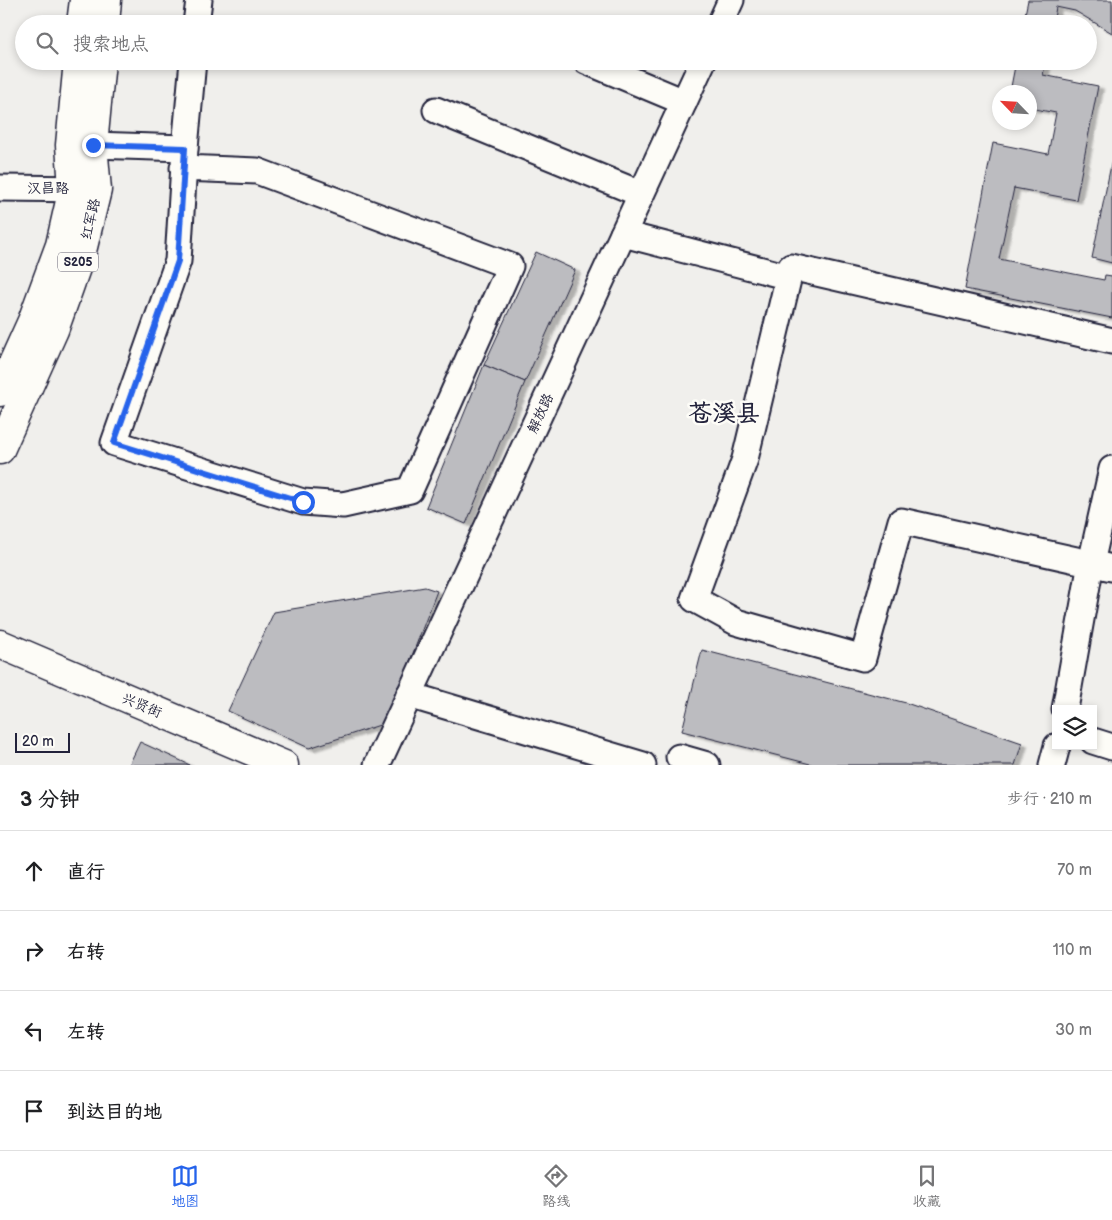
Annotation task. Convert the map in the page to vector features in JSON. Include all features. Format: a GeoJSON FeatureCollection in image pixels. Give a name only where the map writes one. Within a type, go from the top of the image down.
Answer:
{"type":"FeatureCollection","features":[{"type":"Feature","properties":{"kind":"main road"},"geometry":{"type":"LineString","coordinates":[[83,15],[84,0]]}},
{"type":"Feature","properties":{"kind":"main road"},"geometry":{"type":"LineString","coordinates":[[106,15],[107,0]]}},
{"type":"Feature","properties":{"kind":"main road","name":"红军路"},"geometry":{"type":"LineString","coordinates":[[0,392],[32,321],[60,244],[85,189],[70,145],[77,70]]}},
{"type":"Feature","properties":{"kind":"main road","name":"红军路"},"geometry":{"type":"LineString","coordinates":[[0,450],[54,330],[82,251],[85,189],[93,145],[100,70]]}},
{"type":"Feature","properties":{"kind":"main road","name":"兴贤街"},"geometry":{"type":"LineString","coordinates":[[0,644],[284,765]]}},
{"type":"Feature","properties":{"kind":"street"},"geometry":{"type":"LineString","coordinates":[[197,15],[199,0]]}},
{"type":"Feature","properties":{"kind":"street"},"geometry":{"type":"LineString","coordinates":[[724,15],[731,0]]}},
{"type":"Feature","properties":{"kind":"street"},"geometry":{"type":"LineString","coordinates":[[93,145],[184,158],[257,171],[510,266],[410,490],[343,505],[303,502],[114,443],[178,261],[184,158],[192,70]]}},
{"type":"Feature","properties":{"kind":"street"},"geometry":{"type":"LineString","coordinates":[[608,70],[684,102]]}},
{"type":"Feature","properties":{"kind":"street","name":"解放路"},"geometry":{"type":"LineString","coordinates":[[377,765],[699,70]]}},
{"type":"Feature","properties":{"kind":"street"},"geometry":{"type":"LineString","coordinates":[[436,110],[642,194]]}},
{"type":"Feature","properties":{"kind":"street","name":"汉昌路"},"geometry":{"type":"LineString","coordinates":[[0,188],[85,189]]}},
{"type":"Feature","properties":{"kind":"street"},"geometry":{"type":"LineString","coordinates":[[623,234],[789,277]]}},
{"type":"Feature","properties":{"kind":"street"},"geometry":{"type":"LineString","coordinates":[[1102,566],[901,521],[863,658],[736,622],[694,598],[745,458],[791,267],[1112,341]]}},
{"type":"Feature","properties":{"kind":"street"},"geometry":{"type":"LineString","coordinates":[[1066,705],[1102,566],[1112,469]]}},
{"type":"Feature","properties":{"kind":"street"},"geometry":{"type":"LineString","coordinates":[[409,695],[643,765]]}},
{"type":"Feature","properties":{"kind":"street"},"geometry":{"type":"LineString","coordinates":[[1097,742],[1112,747]]}},
{"type":"Feature","properties":{"kind":"street"},"geometry":{"type":"LineString","coordinates":[[1052,765],[1056,750]]}},
{"type":"Feature","properties":{"kind":"street"},"geometry":{"type":"LineString","coordinates":[[679,757],[707,765]]}},
{"type":"Feature","properties":{"kind":"building"},"geometry":{"type":"Polygon","coordinates":[[[1028,0],[1112,0],[1112,33],[1097,24],[1097,15],[1082,15],[1075,11],[1056,7],[1055,15],[1025,15],[1028,0]]]}},
{"type":"Feature","properties":{"kind":"building"},"geometry":{"type":"Polygon","coordinates":[[[1014,70],[1044,70],[1043,75],[1098,86],[1076,200],[1014,188],[999,259],[1104,280],[1105,275],[1112,276],[1112,318],[965,289],[993,143],[1048,154],[1056,113],[1037,109],[1037,85],[1011,85],[1014,70]]]}},
{"type":"Feature","properties":{"kind":"building"},"geometry":{"type":"Polygon","coordinates":[[[1112,160],[1112,263],[1092,258],[1112,160]]]}},
{"type":"Feature","properties":{"kind":"building"},"geometry":{"type":"Polygon","coordinates":[[[536,252],[575,270],[525,382],[484,365],[536,252]]]}},
{"type":"Feature","properties":{"kind":"building"},"geometry":{"type":"Polygon","coordinates":[[[484,365],[525,382],[466,524],[426,507],[484,365]]]}},
{"type":"Feature","properties":{"kind":"building"},"geometry":{"type":"Polygon","coordinates":[[[425,587],[437,591],[386,723],[309,748],[228,711],[274,612],[425,587]]]}},
{"type":"Feature","properties":{"kind":"building"},"geometry":{"type":"Polygon","coordinates":[[[702,650],[906,703],[1022,743],[1015,765],[814,765],[682,731],[702,650]]]}},
{"type":"Feature","properties":{"kind":"building"},"geometry":{"type":"Polygon","coordinates":[[[140,742],[190,765],[129,765],[140,742]]]}},
{"type":"Feature","properties":{"kind":"district","name":"苍溪县"},"geometry":{"type":"Point","coordinates":[724,413]}},
{"type":"Feature","properties":{"kind":"route"},"geometry":{"type":"LineString","coordinates":[[93,145],[185,148],[178,261],[114,443],[303,502]]}}]}
